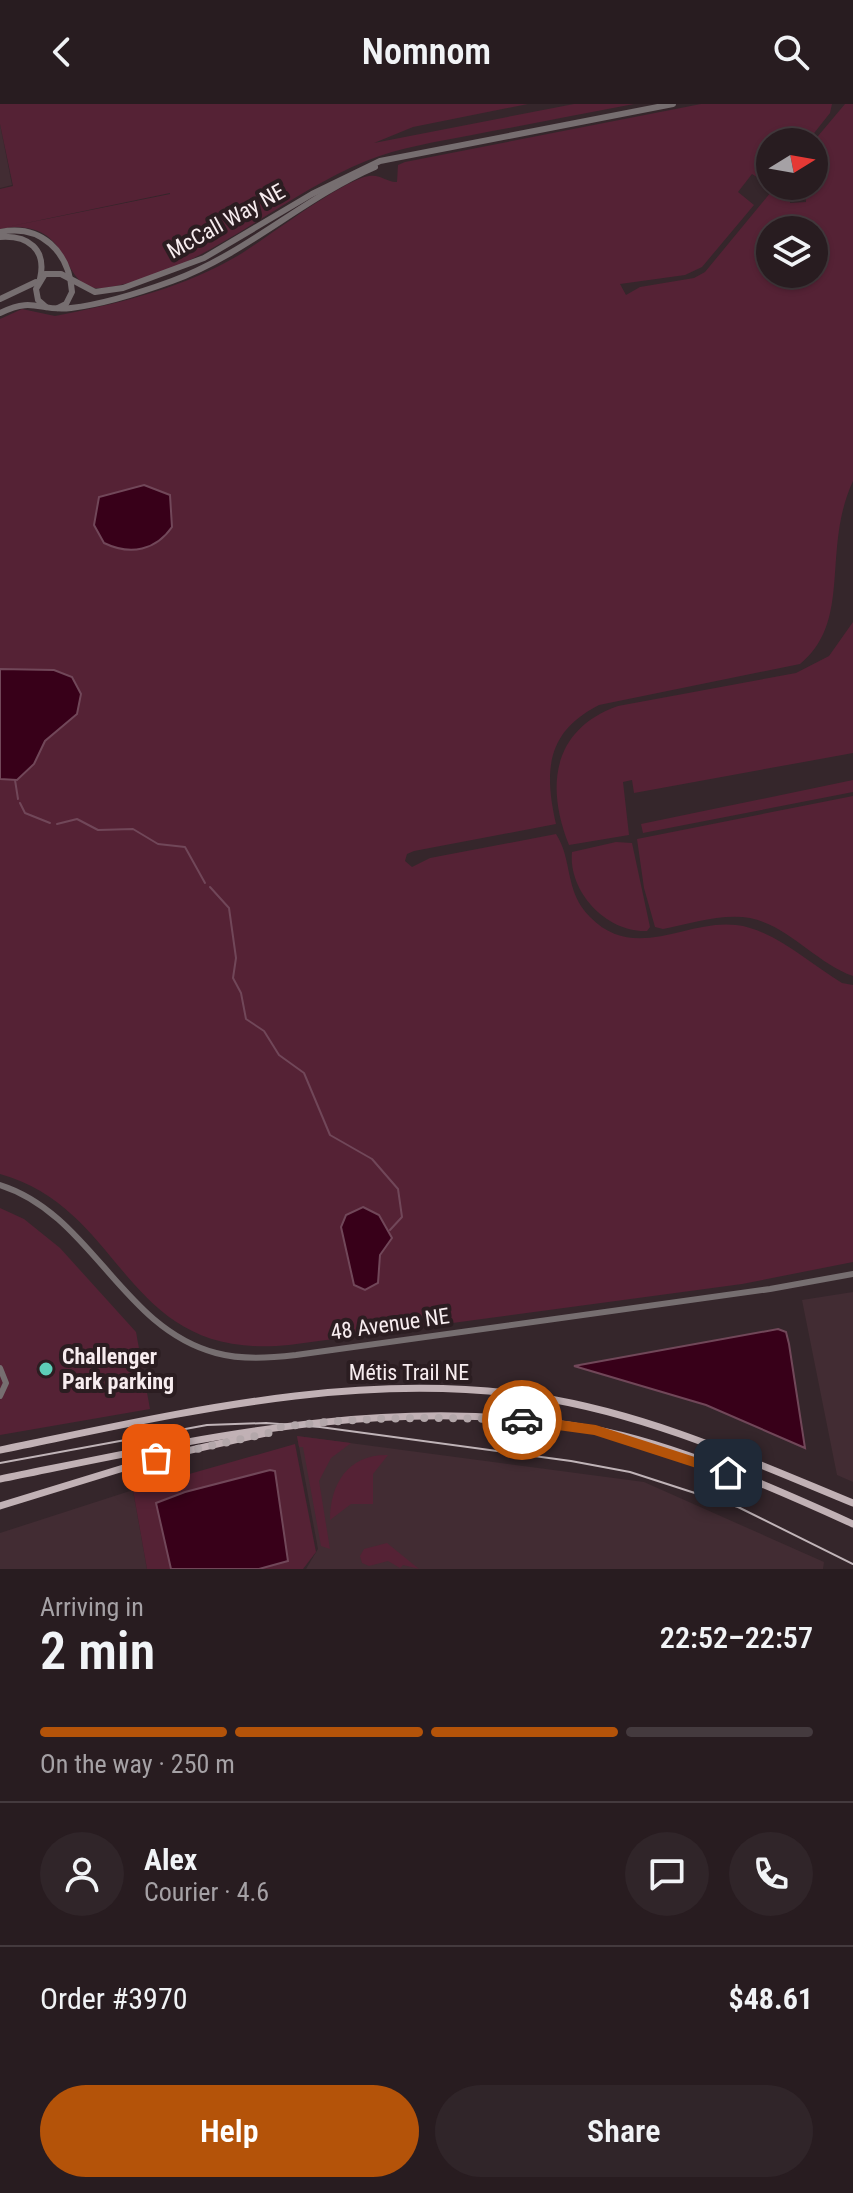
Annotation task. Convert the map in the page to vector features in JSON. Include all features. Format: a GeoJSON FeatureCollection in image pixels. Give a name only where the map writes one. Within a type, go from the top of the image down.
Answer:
{"type":"FeatureCollection","features":[{"type":"Feature","properties":{"kind":"main road","name":"Métis Trail NE"},"geometry":{"type":"LineString","coordinates":[[0,1448],[327,1391],[464,1389],[540,1397],[656,1426],[853,1503]]}},
{"type":"Feature","properties":{"kind":"main road","name":"Métis Trail NE"},"geometry":{"type":"LineString","coordinates":[[0,1479],[274,1428],[342,1419],[400,1415],[540,1421],[595,1430],[783,1492],[853,1524]]}},
{"type":"Feature","properties":{"kind":"main road"},"geometry":{"type":"LineString","coordinates":[[0,1506],[201,1444]]}},
{"type":"Feature","properties":{"kind":"street","name":"McCall Way NE"},"geometry":{"type":"LineString","coordinates":[[69,279],[84,289],[99,292],[179,270],[344,176],[397,157],[673,104]]}},
{"type":"Feature","properties":{"kind":"street","name":"McCall Way NE"},"geometry":{"type":"LineString","coordinates":[[55,309],[121,298],[200,269],[253,240],[314,199],[397,157]]}},
{"type":"Feature","properties":{"kind":"street"},"geometry":{"type":"LineString","coordinates":[[0,234],[26,230],[42,236],[58,249],[69,279],[70,298],[55,309],[27,302],[0,313]]}},
{"type":"Feature","properties":{"kind":"street"},"geometry":{"type":"LineString","coordinates":[[0,234],[22,238],[33,245],[42,262],[36,295],[46,307]]}},
{"type":"Feature","properties":{"kind":"street"},"geometry":{"type":"LineString","coordinates":[[0,299],[20,292],[55,272],[69,279]]}},
{"type":"Feature","properties":{"kind":"street","name":"48 Avenue NE"},"geometry":{"type":"LineString","coordinates":[[0,1185],[33,1198],[62,1220],[157,1323],[201,1349],[240,1357],[296,1355],[770,1289],[853,1274]]}},
{"type":"Feature","properties":{"kind":"street"},"geometry":{"type":"LineString","coordinates":[[0,1368],[6,1385],[0,1396]]}},
{"type":"Feature","properties":{"kind":"shaded area"},"geometry":{"type":"Polygon","coordinates":[[[0,104],[528,104],[413,127],[374,143],[574,104],[634,104],[405,148],[379,156],[333,176],[239,233],[174,267],[140,280],[104,288],[89,287],[78,279],[55,243],[42,233],[25,228],[0,229],[0,189],[13,186],[0,124],[0,104]],[[170,193],[2,228],[170,194],[170,193]]]}},
{"type":"Feature","properties":{"kind":"shaded area"},"geometry":{"type":"Polygon","coordinates":[[[701,104],[832,104],[830,113],[818,128],[756,128],[756,176],[752,174],[738,192],[754,205],[702,267],[685,275],[620,284],[626,295],[640,287],[694,278],[705,272],[764,200],[790,200],[790,203],[828,200],[828,128],[825,128],[845,104],[853,104],[853,481],[839,533],[832,605],[816,647],[800,664],[599,705],[568,728],[553,755],[550,787],[556,824],[414,851],[407,854],[405,861],[412,867],[430,858],[556,834],[565,854],[576,897],[590,917],[607,930],[625,937],[643,938],[717,925],[750,928],[777,940],[842,983],[853,985],[853,1262],[742,1284],[289,1345],[234,1344],[191,1331],[158,1308],[76,1218],[43,1192],[0,1174],[0,319],[22,309],[55,316],[176,285],[239,255],[323,198],[357,180],[373,176],[397,182],[398,165],[701,104]]]}},
{"type":"Feature","properties":{"kind":"shaded area"},"geometry":{"type":"Polygon","coordinates":[[[0,124],[12,185],[0,188],[0,124]]]}},
{"type":"Feature","properties":{"kind":"shaded area"},"geometry":{"type":"Polygon","coordinates":[[[144,485],[170,495],[172,527],[151,546],[133,550],[104,543],[94,525],[99,497],[144,485]]]}},
{"type":"Feature","properties":{"kind":"shaded area"},"geometry":{"type":"Polygon","coordinates":[[[853,622],[853,753],[634,793],[632,780],[623,782],[629,835],[569,845],[557,801],[560,762],[568,744],[596,716],[618,706],[796,673],[829,656],[853,622]]]}},
{"type":"Feature","properties":{"kind":"shaded area"},"geometry":{"type":"Polygon","coordinates":[[[0,669],[54,670],[72,677],[81,694],[77,714],[45,741],[34,764],[17,780],[0,779],[0,669]]]}},
{"type":"Feature","properties":{"kind":"shaded area"},"geometry":{"type":"Polygon","coordinates":[[[853,780],[853,792],[643,833],[641,824],[853,780]]]}},
{"type":"Feature","properties":{"kind":"shaded area"},"geometry":{"type":"Polygon","coordinates":[[[853,796],[853,976],[827,963],[790,936],[750,918],[728,917],[663,929],[655,927],[644,888],[637,839],[853,796]]]}},
{"type":"Feature","properties":{"kind":"shaded area"},"geometry":{"type":"Polygon","coordinates":[[[616,842],[632,843],[650,927],[647,931],[632,930],[605,917],[583,895],[576,882],[572,852],[616,842]]]}},
{"type":"Feature","properties":{"kind":"shaded area"},"geometry":{"type":"Polygon","coordinates":[[[363,1207],[379,1215],[392,1238],[380,1255],[378,1283],[365,1290],[354,1285],[341,1227],[346,1215],[363,1207]]]}},
{"type":"Feature","properties":{"kind":"shaded area"},"geometry":{"type":"Polygon","coordinates":[[[0,1208],[24,1219],[60,1248],[136,1332],[150,1409],[0,1435],[0,1208]]]}},
{"type":"Feature","properties":{"kind":"shaded area"},"geometry":{"type":"Polygon","coordinates":[[[853,1292],[853,1482],[837,1475],[802,1300],[853,1292]]]}},
{"type":"Feature","properties":{"kind":"shaded area"},"geometry":{"type":"Polygon","coordinates":[[[778,1329],[786,1332],[789,1344],[805,1448],[706,1405],[574,1366],[778,1329]]]}},
{"type":"Feature","properties":{"kind":"shaded area"},"geometry":{"type":"Polygon","coordinates":[[[297,1436],[644,1482],[824,1562],[823,1569],[306,1569],[318,1549],[297,1436]]]}},
{"type":"Feature","properties":{"kind":"shaded area"},"geometry":{"type":"Polygon","coordinates":[[[297,1436],[351,1443],[331,1458],[319,1481],[330,1549],[321,1546],[303,1447],[299,1447],[297,1436]]]}},
{"type":"Feature","properties":{"kind":"shaded area"},"geometry":{"type":"Polygon","coordinates":[[[295,1444],[316,1552],[303,1569],[147,1569],[133,1490],[295,1444]]]}},
{"type":"Feature","properties":{"kind":"shaded area"},"geometry":{"type":"Polygon","coordinates":[[[388,1455],[373,1474],[373,1504],[351,1504],[330,1520],[334,1494],[344,1473],[362,1460],[388,1455]]]}},
{"type":"Feature","properties":{"kind":"shaded area"},"geometry":{"type":"Polygon","coordinates":[[[275,1471],[288,1561],[259,1569],[171,1569],[156,1503],[185,1492],[275,1471]]]}},
{"type":"Feature","properties":{"kind":"shaded area"},"geometry":{"type":"Polygon","coordinates":[[[133,1490],[147,1569],[0,1569],[0,1533],[133,1490]]]}},
{"type":"Feature","properties":{"kind":"shaded area"},"geometry":{"type":"Polygon","coordinates":[[[387,1543],[419,1569],[403,1565],[400,1568],[388,1561],[369,1566],[362,1563],[360,1556],[364,1549],[387,1543]]]}},
{"type":"Feature","properties":{"kind":"waterway"},"geometry":{"type":"LineString","coordinates":[[15,780],[18,799]]}},
{"type":"Feature","properties":{"kind":"waterway"},"geometry":{"type":"LineString","coordinates":[[20,803],[25,813],[50,823]]}},
{"type":"Feature","properties":{"kind":"waterway"},"geometry":{"type":"LineString","coordinates":[[57,824],[77,819],[98,830],[133,829],[158,844],[185,847],[205,883]]}},
{"type":"Feature","properties":{"kind":"waterway"},"geometry":{"type":"LineString","coordinates":[[210,887],[229,908],[236,958],[233,978],[241,993],[246,1019],[264,1031],[279,1055],[304,1073],[330,1135],[372,1159],[398,1189],[402,1217],[390,1230]]}},
{"type":"Feature","properties":{"kind":"tram line"},"geometry":{"type":"LineString","coordinates":[[0,1463],[207,1425],[266,1423],[320,1427],[571,1461],[630,1472],[738,1507],[853,1564]]}},
{"type":"Feature","properties":{"kind":"way so far"},"geometry":{"type":"LineString","coordinates":[[156,1458],[269,1433],[274,1428],[342,1419],[400,1415],[522,1420]]}},
{"type":"Feature","properties":{"kind":"place","name":"Challenger Park parking"},"geometry":{"type":"Point","coordinates":[46,1369]}},
{"type":"Feature","properties":{"kind":"route"},"geometry":{"type":"LineString","coordinates":[[522,1420],[595,1430],[645,1443],[728,1473]]}}]}
